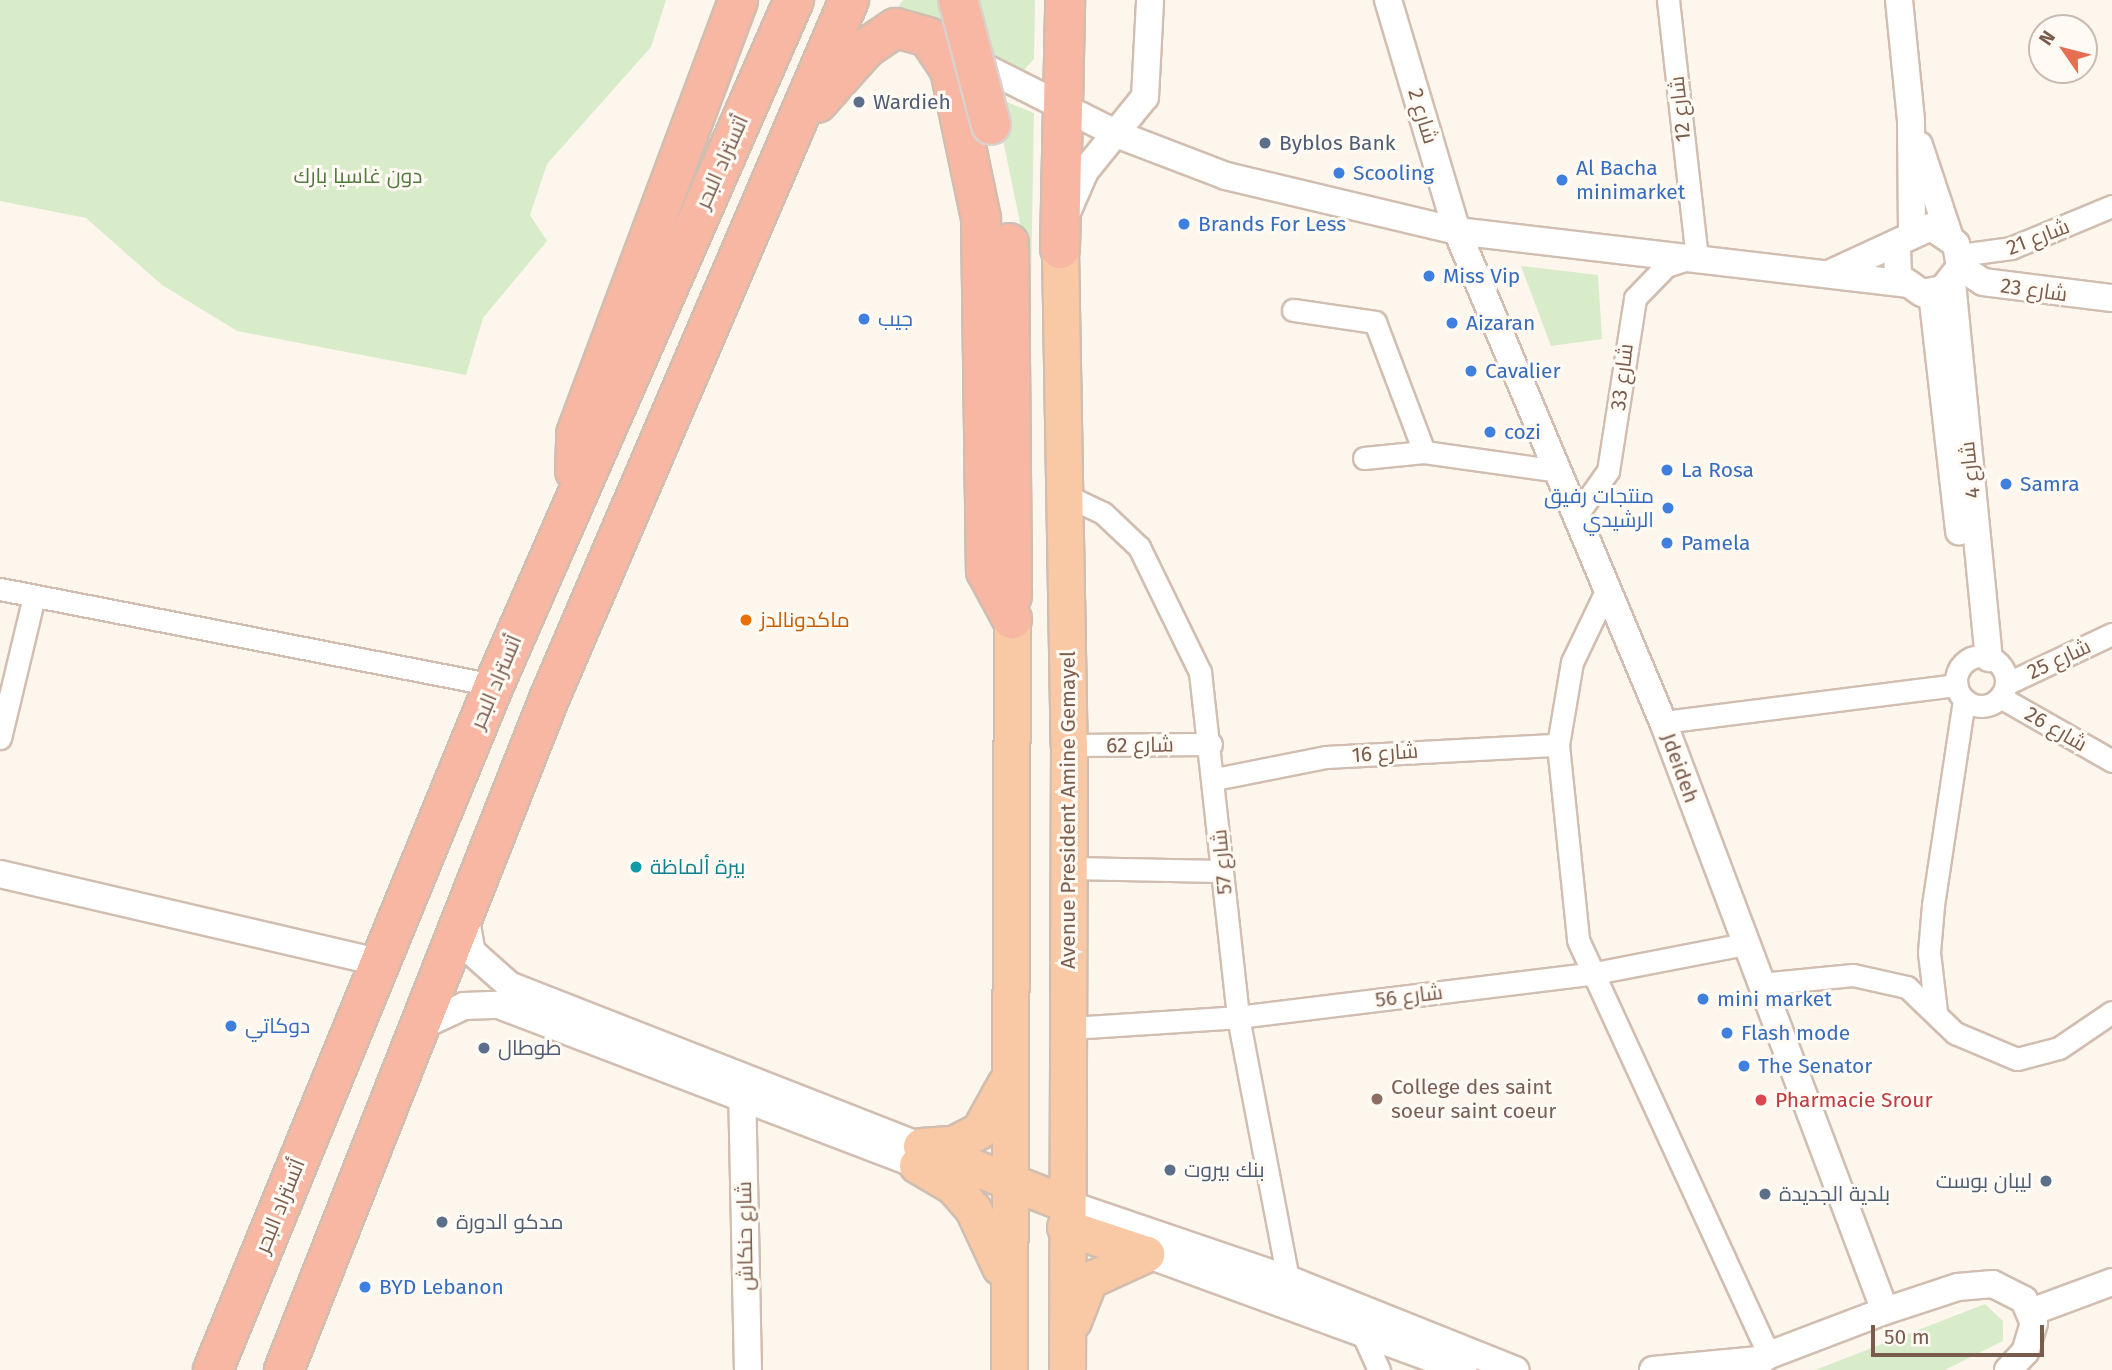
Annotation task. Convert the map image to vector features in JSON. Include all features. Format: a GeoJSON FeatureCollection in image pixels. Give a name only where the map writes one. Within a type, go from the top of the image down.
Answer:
{"type":"FeatureCollection","features":[{"type":"Feature","properties":{"kind":"highway"},"geometry":{"type":"LineString","coordinates":[[575,505],[576,434],[738,0]]}},
{"type":"Feature","properties":{"kind":"highway","name":"أتستراد البحر"},"geometry":{"type":"LineString","coordinates":[[213,1370],[494,685],[794,0]]}},
{"type":"Feature","properties":{"kind":"highway"},"geometry":{"type":"LineString","coordinates":[[743,240],[817,103],[885,0]]}},
{"type":"Feature","properties":{"kind":"highway"},"geometry":{"type":"LineString","coordinates":[[958,0],[991,125],[1012,296],[1012,619],[1006,1181],[1009,1370]]}},
{"type":"Feature","properties":{"kind":"highway"},"geometry":{"type":"LineString","coordinates":[[1060,249],[1059,107],[1065,0]]}},
{"type":"Feature","properties":{"kind":"highway"},"geometry":{"type":"LineString","coordinates":[[284,1370],[465,908],[743,240],[843,13]]}},
{"type":"Feature","properties":{"kind":"highway"},"geometry":{"type":"LineString","coordinates":[[817,103],[886,31],[907,27],[928,37],[954,82],[977,189],[985,290],[986,571],[1012,619]]}},
{"type":"Feature","properties":{"kind":"highway","name":"Avenue President Amine Gemayel"},"geometry":{"type":"LineString","coordinates":[[1060,249],[1069,745],[1070,1028],[1065,1215],[1067,1364]]}},
{"type":"Feature","properties":{"kind":"highway"},"geometry":{"type":"LineString","coordinates":[[918,1156],[953,1144],[979,1131],[1007,1081]]}},
{"type":"Feature","properties":{"kind":"highway"},"geometry":{"type":"LineString","coordinates":[[918,1156],[1006,1181],[1065,1215],[1146,1254]]}},
{"type":"Feature","properties":{"kind":"highway"},"geometry":{"type":"LineString","coordinates":[[918,1156],[953,1186],[973,1209],[1008,1291]]}},
{"type":"Feature","properties":{"kind":"highway"},"geometry":{"type":"LineString","coordinates":[[1008,1291],[1036,1217],[1065,1215]]}},
{"type":"Feature","properties":{"kind":"highway"},"geometry":{"type":"LineString","coordinates":[[1067,1364],[1078,1297],[1089,1280],[1146,1254]]}},
{"type":"Feature","properties":{"kind":"street"},"geometry":{"type":"LineString","coordinates":[[1060,249],[1078,183],[1119,135],[1148,88],[1150,0]]}},
{"type":"Feature","properties":{"kind":"street","name":"شارع 2"},"geometry":{"type":"LineString","coordinates":[[1388,0],[1457,231]]}},
{"type":"Feature","properties":{"kind":"street","name":"شارع 12"},"geometry":{"type":"LineString","coordinates":[[1668,0],[1692,260]]}},
{"type":"Feature","properties":{"kind":"street","name":"شارع 4"},"geometry":{"type":"LineString","coordinates":[[1899,0],[1911,120],[1905,238],[1895,266],[1905,284]]}},
{"type":"Feature","properties":{"kind":"street"},"geometry":{"type":"LineString","coordinates":[[928,37],[1059,107],[1119,135],[1226,176],[1457,231],[1692,260],[1824,275],[1905,284],[1950,266],[1931,227],[1824,275]]}},
{"type":"Feature","properties":{"kind":"street","name":"شارع 4"},"geometry":{"type":"LineString","coordinates":[[1911,120],[1950,266],[1981,658]]}},
{"type":"Feature","properties":{"kind":"street","name":"شارع 21"},"geometry":{"type":"LineString","coordinates":[[1950,266],[2011,248],[2112,206]]}},
{"type":"Feature","properties":{"kind":"street","name":"Jdeideh"},"geometry":{"type":"LineString","coordinates":[[1457,231],[1578,513],[1663,722],[1885,1311]]}},
{"type":"Feature","properties":{"kind":"street","name":"شارع 33"},"geometry":{"type":"LineString","coordinates":[[1578,513],[1608,471],[1635,298],[1666,266],[1692,260]]}},
{"type":"Feature","properties":{"kind":"street","name":"شارع 23"},"geometry":{"type":"LineString","coordinates":[[1950,266],[1983,282],[2112,298]]}},
{"type":"Feature","properties":{"kind":"street"},"geometry":{"type":"LineString","coordinates":[[1293,310],[1375,322],[1424,452]]}},
{"type":"Feature","properties":{"kind":"street"},"geometry":{"type":"LineString","coordinates":[[1364,458],[1424,452],[1560,471]]}},
{"type":"Feature","properties":{"kind":"street","name":"شارع 57"},"geometry":{"type":"LineString","coordinates":[[1065,495],[1114,522],[1153,568],[1200,672],[1215,779],[1238,1017],[1288,1279]]}},
{"type":"Feature","properties":{"kind":"street"},"geometry":{"type":"LineString","coordinates":[[1608,587],[1572,662],[1558,745],[1572,905],[1590,974],[1759,1362]]}},
{"type":"Feature","properties":{"kind":"street"},"geometry":{"type":"LineString","coordinates":[[0,589],[494,685]]}},
{"type":"Feature","properties":{"kind":"street"},"geometry":{"type":"LineString","coordinates":[[0,738],[34,596]]}},
{"type":"Feature","properties":{"kind":"street","name":"شارع 25"},"geometry":{"type":"LineString","coordinates":[[2003,691],[2112,634]]}},
{"type":"Feature","properties":{"kind":"street"},"geometry":{"type":"LineString","coordinates":[[1663,722],[1960,692],[1985,706],[2003,691],[2000,665],[1981,658],[1960,669],[1960,692],[1929,952],[1936,1012]]}},
{"type":"Feature","properties":{"kind":"street","name":"شارع 26"},"geometry":{"type":"LineString","coordinates":[[2003,691],[2112,761]]}},
{"type":"Feature","properties":{"kind":"street","name":"شارع 62"},"geometry":{"type":"LineString","coordinates":[[1069,745],[1211,744]]}},
{"type":"Feature","properties":{"kind":"street","name":"شارع 16"},"geometry":{"type":"LineString","coordinates":[[1215,779],[1326,757],[1558,745]]}},
{"type":"Feature","properties":{"kind":"street"},"geometry":{"type":"LineString","coordinates":[[1069,868],[1222,871]]}},
{"type":"Feature","properties":{"kind":"street"},"geometry":{"type":"LineString","coordinates":[[0,874],[381,963]]}},
{"type":"Feature","properties":{"kind":"street"},"geometry":{"type":"LineString","coordinates":[[465,908],[466,939],[495,977],[742,1074],[918,1156]]}},
{"type":"Feature","properties":{"kind":"street","name":"شارع 56"},"geometry":{"type":"LineString","coordinates":[[1070,1028],[1238,1017],[1590,974],[1745,944]]}},
{"type":"Feature","properties":{"kind":"street"},"geometry":{"type":"LineString","coordinates":[[1761,984],[1853,975],[1907,986],[1970,1043],[2017,1059],[2059,1048],[2112,1012]]}},
{"type":"Feature","properties":{"kind":"street"},"geometry":{"type":"LineString","coordinates":[[417,1028],[464,1006],[499,1005],[743,1101],[918,1156]]}},
{"type":"Feature","properties":{"kind":"street","name":"شارع حنكاش"},"geometry":{"type":"LineString","coordinates":[[742,1074],[748,1370]]}},
{"type":"Feature","properties":{"kind":"street"},"geometry":{"type":"LineString","coordinates":[[1065,1215],[1288,1279],[1515,1370]]}},
{"type":"Feature","properties":{"kind":"street"},"geometry":{"type":"LineString","coordinates":[[1146,1254],[1360,1328],[1462,1370]]}},
{"type":"Feature","properties":{"kind":"street"},"geometry":{"type":"LineString","coordinates":[[2031,1312],[2112,1282]]}},
{"type":"Feature","properties":{"kind":"street"},"geometry":{"type":"LineString","coordinates":[[1653,1370],[1759,1362],[1885,1311],[1958,1287],[1993,1284],[2015,1293],[2031,1312],[2033,1332],[2008,1370]]}},
{"type":"Feature","properties":{"kind":"street"},"geometry":{"type":"LineString","coordinates":[[1360,1328],[1379,1370]]}},
{"type":"Feature","properties":{"kind":"green space","name":"دون غاسيا بارك"},"geometry":{"type":"Polygon","coordinates":[[[0,0],[666,0],[651,47],[547,164],[530,215],[547,241],[483,318],[466,375],[237,331],[162,285],[86,218],[0,201],[0,0]]]}},
{"type":"Feature","properties":{"kind":"green space"},"geometry":{"type":"Polygon","coordinates":[[[903,0],[1035,0],[1034,59],[1022,72],[888,20],[903,0]]]}},
{"type":"Feature","properties":{"kind":"green space"},"geometry":{"type":"Polygon","coordinates":[[[994,97],[1034,113],[1030,346],[1019,217],[994,97]]]}},
{"type":"Feature","properties":{"kind":"green space"},"geometry":{"type":"Polygon","coordinates":[[[1521,266],[1598,275],[1602,339],[1551,346],[1521,266]]]}},
{"type":"Feature","properties":{"kind":"green space"},"geometry":{"type":"Polygon","coordinates":[[[1985,1304],[2003,1321],[2003,1341],[1945,1370],[1815,1370],[1985,1304]]]}},
{"type":"Feature","properties":{"kind":"place","name":"Wardieh"},"geometry":{"type":"Point","coordinates":[859,102]}},
{"type":"Feature","properties":{"kind":"place","name":"Byblos Bank"},"geometry":{"type":"Point","coordinates":[1265,143]}},
{"type":"Feature","properties":{"kind":"place","name":"Scooling"},"geometry":{"type":"Point","coordinates":[1339,173]}},
{"type":"Feature","properties":{"kind":"place","name":"Al Bacha minimarket"},"geometry":{"type":"Point","coordinates":[1562,180]}},
{"type":"Feature","properties":{"kind":"place","name":"Brands For Less"},"geometry":{"type":"Point","coordinates":[1184,224]}},
{"type":"Feature","properties":{"kind":"place","name":"Miss Vip"},"geometry":{"type":"Point","coordinates":[1429,276]}},
{"type":"Feature","properties":{"kind":"place","name":"جيب"},"geometry":{"type":"Point","coordinates":[864,319]}},
{"type":"Feature","properties":{"kind":"place","name":"Aizaran"},"geometry":{"type":"Point","coordinates":[1452,323]}},
{"type":"Feature","properties":{"kind":"place","name":"Cavalier"},"geometry":{"type":"Point","coordinates":[1471,371]}},
{"type":"Feature","properties":{"kind":"place","name":"cozi"},"geometry":{"type":"Point","coordinates":[1490,432]}},
{"type":"Feature","properties":{"kind":"place","name":"La Rosa"},"geometry":{"type":"Point","coordinates":[1667,470]}},
{"type":"Feature","properties":{"kind":"place","name":"Samra"},"geometry":{"type":"Point","coordinates":[2006,484]}},
{"type":"Feature","properties":{"kind":"place","name":"منتجات رفيق الرشيدي"},"geometry":{"type":"Point","coordinates":[1668,508]}},
{"type":"Feature","properties":{"kind":"place","name":"Pamela"},"geometry":{"type":"Point","coordinates":[1667,543]}},
{"type":"Feature","properties":{"kind":"place","name":"ماكدونالدز"},"geometry":{"type":"Point","coordinates":[746,620]}},
{"type":"Feature","properties":{"kind":"place","name":"بيرة ألماظة"},"geometry":{"type":"Point","coordinates":[636,867]}},
{"type":"Feature","properties":{"kind":"place","name":"mini market"},"geometry":{"type":"Point","coordinates":[1703,999]}},
{"type":"Feature","properties":{"kind":"place","name":"دوكاتي"},"geometry":{"type":"Point","coordinates":[231,1026]}},
{"type":"Feature","properties":{"kind":"place","name":"Flash mode"},"geometry":{"type":"Point","coordinates":[1727,1033]}},
{"type":"Feature","properties":{"kind":"place","name":"طوطال"},"geometry":{"type":"Point","coordinates":[484,1048]}},
{"type":"Feature","properties":{"kind":"place","name":"The Senator"},"geometry":{"type":"Point","coordinates":[1744,1066]}},
{"type":"Feature","properties":{"kind":"place","name":"College des saint soeur saint coeur"},"geometry":{"type":"Point","coordinates":[1377,1099]}},
{"type":"Feature","properties":{"kind":"place","name":"Pharmacie Srour"},"geometry":{"type":"Point","coordinates":[1761,1100]}},
{"type":"Feature","properties":{"kind":"place","name":"بنك بيروت"},"geometry":{"type":"Point","coordinates":[1170,1170]}},
{"type":"Feature","properties":{"kind":"place","name":"ليبان بوست"},"geometry":{"type":"Point","coordinates":[2046,1181]}},
{"type":"Feature","properties":{"kind":"place","name":"بلدية الجديدة"},"geometry":{"type":"Point","coordinates":[1765,1194]}},
{"type":"Feature","properties":{"kind":"place","name":"مدكو الدورة"},"geometry":{"type":"Point","coordinates":[442,1222]}},
{"type":"Feature","properties":{"kind":"place","name":"BYD Lebanon"},"geometry":{"type":"Point","coordinates":[365,1287]}}]}
